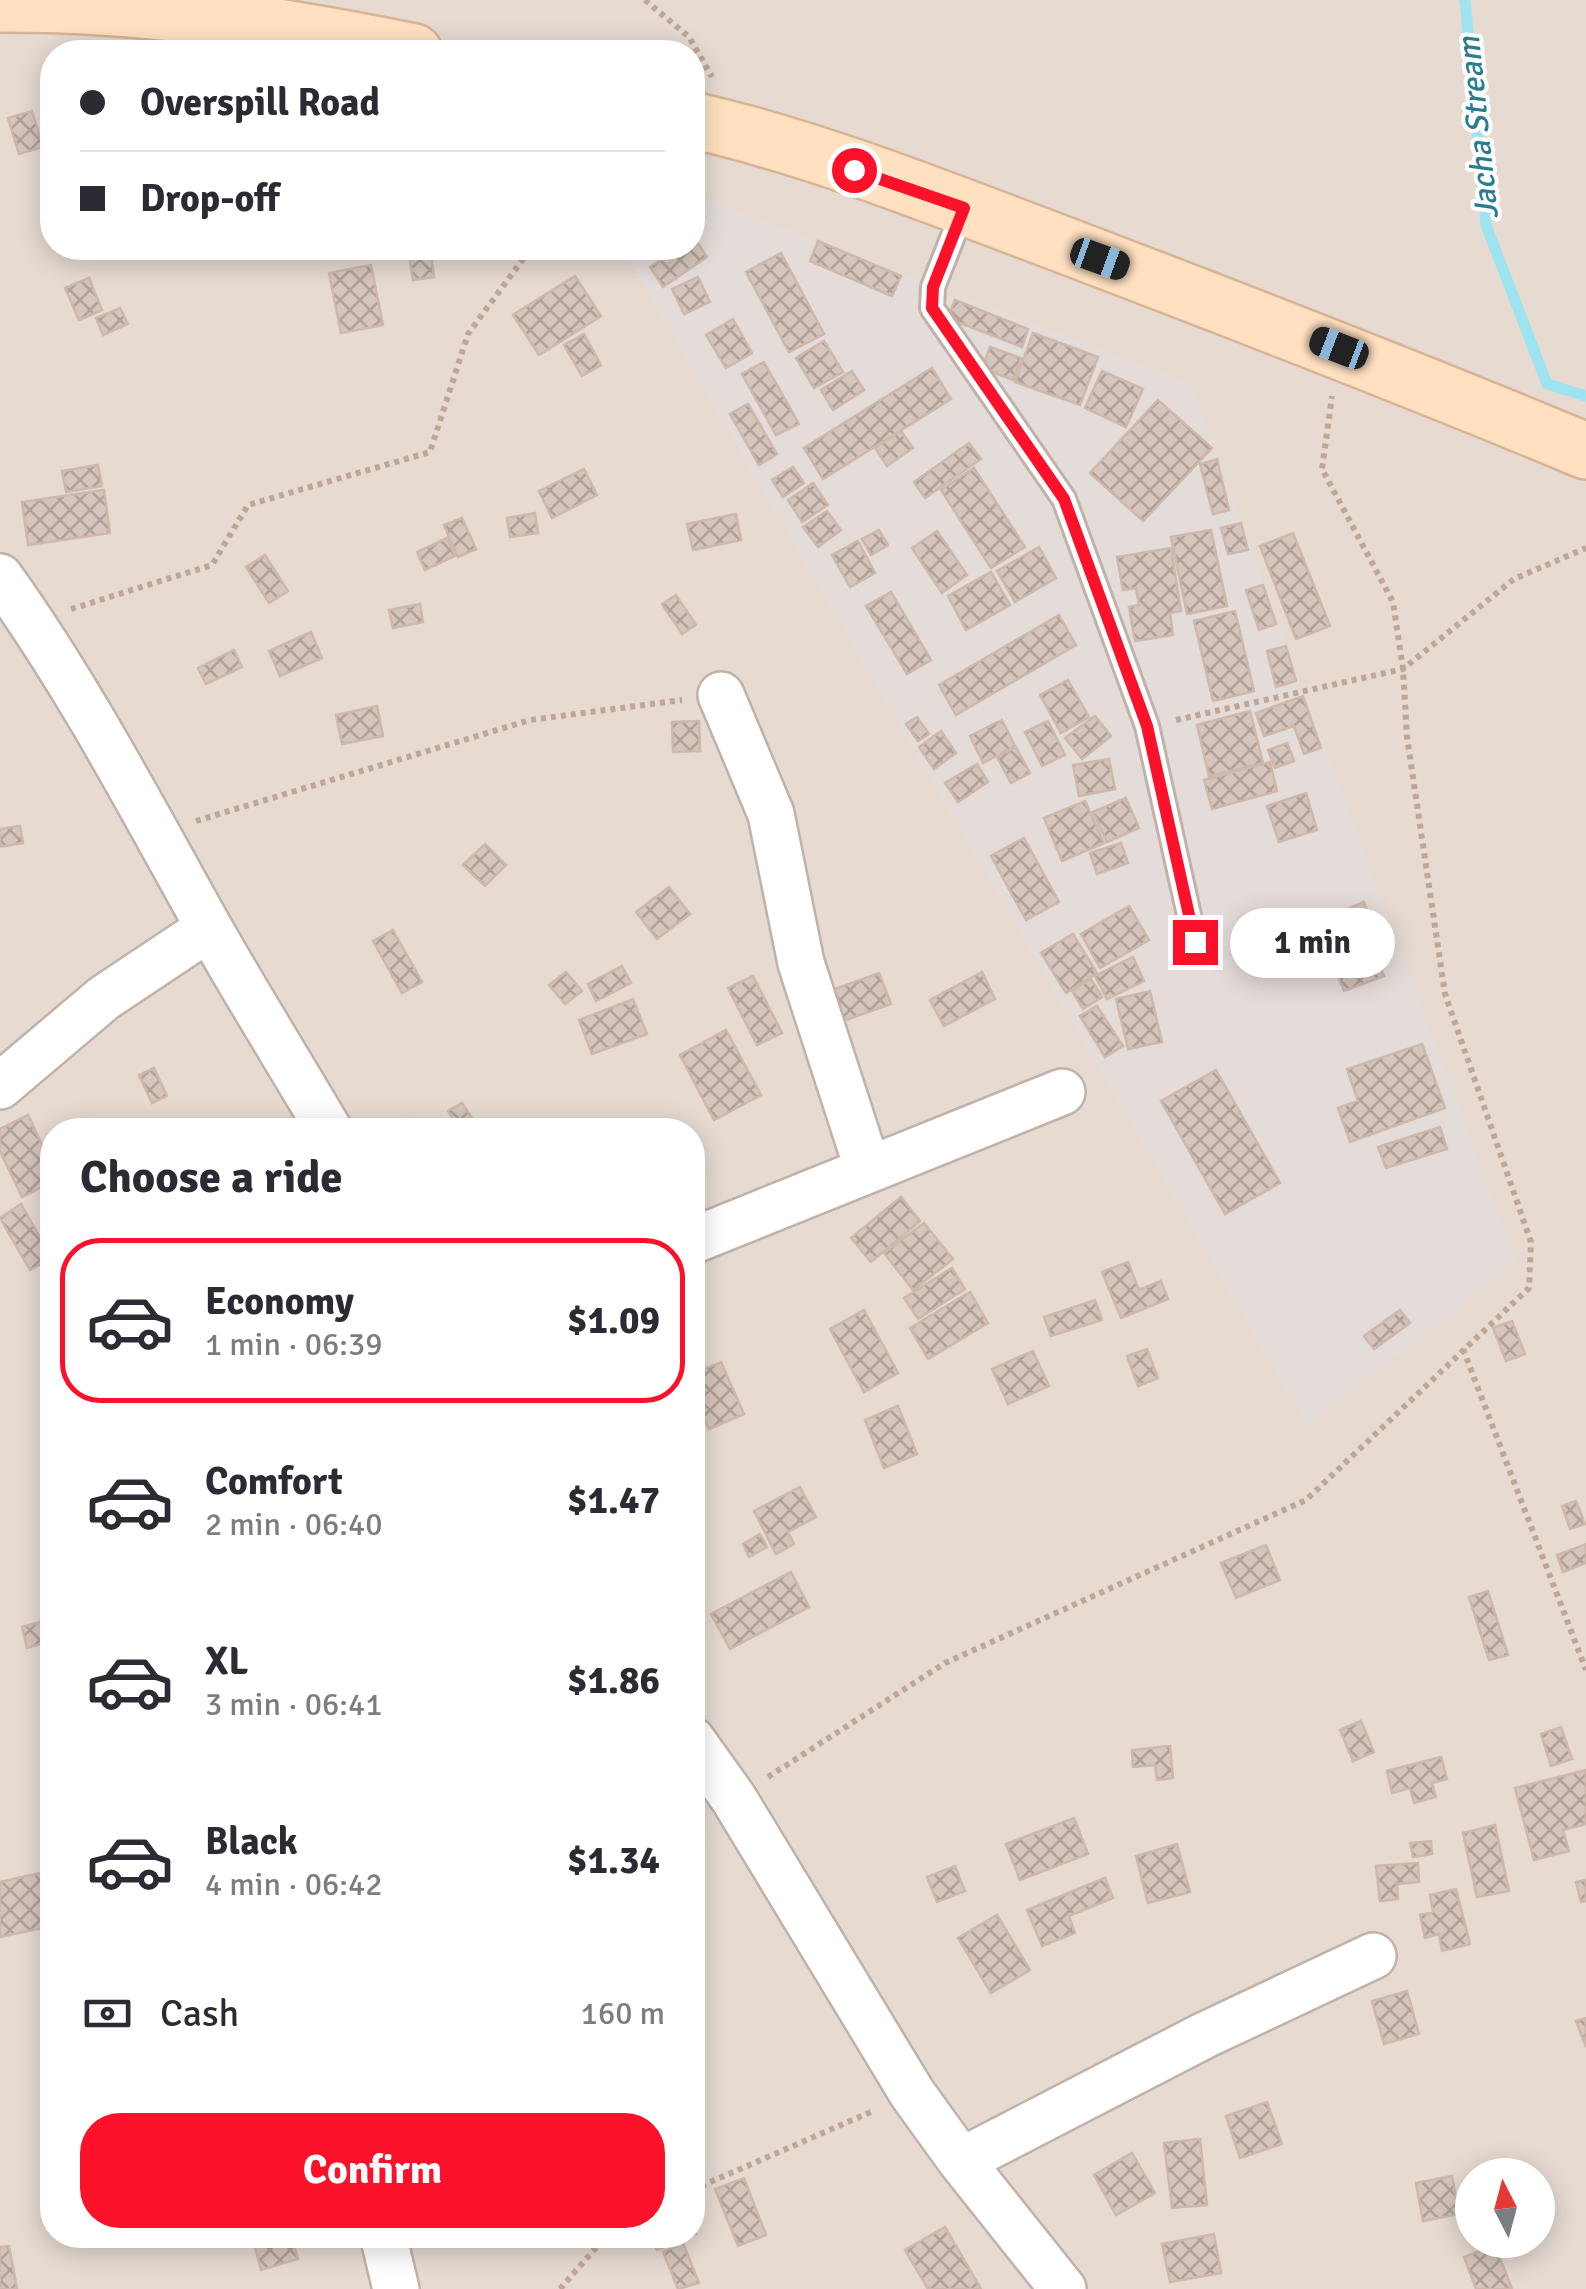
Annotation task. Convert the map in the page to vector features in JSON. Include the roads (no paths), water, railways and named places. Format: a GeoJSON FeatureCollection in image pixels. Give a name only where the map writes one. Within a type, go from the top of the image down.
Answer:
{"type":"FeatureCollection","features":[{"type":"Feature","properties":{"kind":"street"},"geometry":{"type":"LineString","coordinates":[[0,4],[69,4],[164,12],[348,40]]}},
{"type":"Feature","properties":{"kind":"street"},"geometry":{"type":"LineString","coordinates":[[718,126],[964,208],[1339,348],[1586,450]]}},
{"type":"Feature","properties":{"kind":"street"},"geometry":{"type":"LineString","coordinates":[[0,578],[16,626],[156,830],[322,1118]]}},
{"type":"Feature","properties":{"kind":"street"},"geometry":{"type":"LineString","coordinates":[[721,695],[771,814],[801,963],[868,1170]]}},
{"type":"Feature","properties":{"kind":"street"},"geometry":{"type":"LineString","coordinates":[[0,1086],[104,998],[209,928]]}},
{"type":"Feature","properties":{"kind":"street"},"geometry":{"type":"LineString","coordinates":[[705,1236],[1062,1092]]}},
{"type":"Feature","properties":{"kind":"street"},"geometry":{"type":"LineString","coordinates":[[705,1758],[734,1799],[912,2093],[1063,2289]]}},
{"type":"Feature","properties":{"kind":"street"},"geometry":{"type":"LineString","coordinates":[[961,2161],[1373,1956]]}},
{"type":"Feature","properties":{"kind":"street"},"geometry":{"type":"LineString","coordinates":[[386,2248],[396,2289]]}},
{"type":"Feature","properties":{"kind":"lane"},"geometry":{"type":"LineString","coordinates":[[964,208],[933,287],[932,308],[1064,499],[1147,726],[1195,942]]}},
{"type":"Feature","properties":{"kind":"waterway","name":"Jacha Stream"},"geometry":{"type":"LineString","coordinates":[[1465,0],[1486,225],[1547,384],[1586,396]]}}]}
